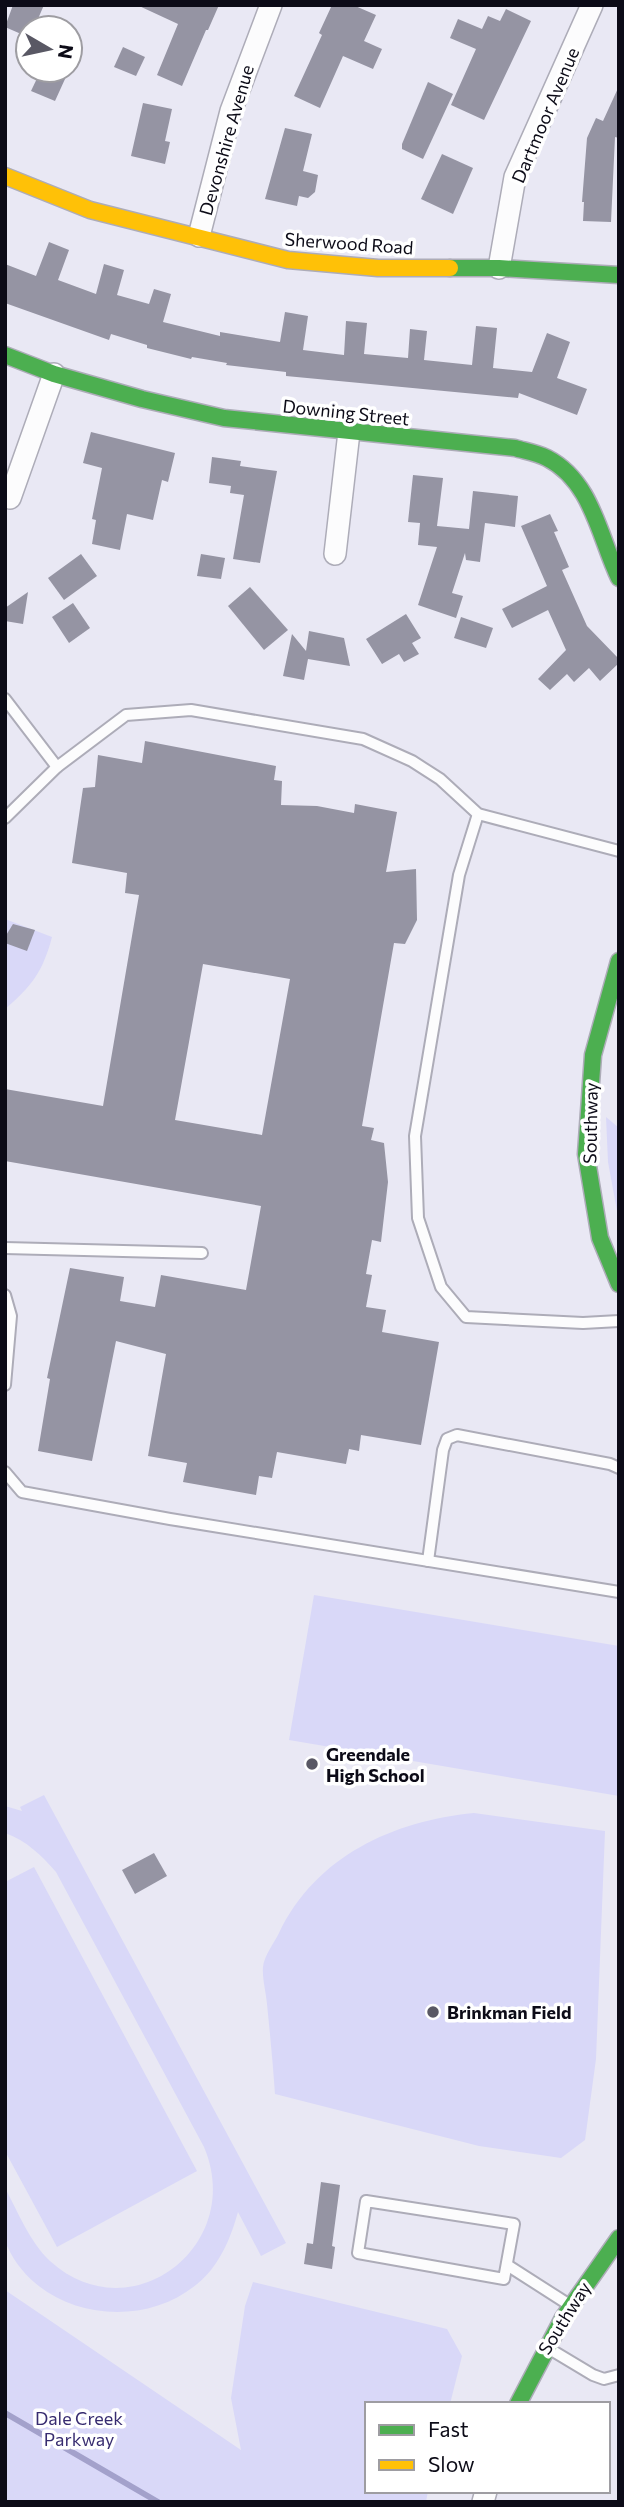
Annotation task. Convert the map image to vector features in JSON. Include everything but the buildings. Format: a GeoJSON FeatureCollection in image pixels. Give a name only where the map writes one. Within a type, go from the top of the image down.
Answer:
{"type":"FeatureCollection","features":[{"type":"Feature","properties":{"kind":"street","name":"Devonshire Avenue"},"geometry":{"type":"LineString","coordinates":[[199,236],[231,111],[271,5]]}},
{"type":"Feature","properties":{"kind":"street","name":"Dartmoor Avenue"},"geometry":{"type":"LineString","coordinates":[[499,268],[515,177],[592,5]]}},
{"type":"Feature","properties":{"kind":"street","name":"Sherwood Road"},"geometry":{"type":"LineString","coordinates":[[5,176],[90,210],[288,260],[378,268],[499,268],[619,275]]}},
{"type":"Feature","properties":{"kind":"street","name":"Downing Street"},"geometry":{"type":"LineString","coordinates":[[5,355],[54,374],[142,399],[224,418],[515,448],[547,458],[569,473],[586,495],[610,562],[619,578]]}},
{"type":"Feature","properties":{"kind":"street"},"geometry":{"type":"LineString","coordinates":[[10,498],[54,374]]}},
{"type":"Feature","properties":{"kind":"street"},"geometry":{"type":"LineString","coordinates":[[335,554],[349,432]]}},
{"type":"Feature","properties":{"kind":"street","name":"Southway"},"geometry":{"type":"LineString","coordinates":[[617,969],[593,1055],[586,1154],[600,1238],[619,1284]]}},
{"type":"Feature","properties":{"kind":"street","name":"Southway"},"geometry":{"type":"LineString","coordinates":[[519,2402],[546,2346],[570,2305],[619,2238]]}},
{"type":"Feature","properties":{"kind":"lane"},"geometry":{"type":"LineString","coordinates":[[5,699],[57,767]]}},
{"type":"Feature","properties":{"kind":"lane"},"geometry":{"type":"LineString","coordinates":[[5,818],[57,767],[126,715],[191,710],[363,739],[422,767],[440,779],[478,814],[619,851]]}},
{"type":"Feature","properties":{"kind":"lane"},"geometry":{"type":"LineString","coordinates":[[478,814],[459,875],[415,1136],[418,1218],[441,1287],[466,1317],[583,1323],[619,1321]]}},
{"type":"Feature","properties":{"kind":"lane"},"geometry":{"type":"LineString","coordinates":[[5,1248],[202,1253]]}},
{"type":"Feature","properties":{"kind":"lane"},"geometry":{"type":"LineString","coordinates":[[5,1295],[11,1316],[5,1385]]}},
{"type":"Feature","properties":{"kind":"lane"},"geometry":{"type":"LineString","coordinates":[[428,1561],[443,1450],[447,1439],[457,1436],[610,1464],[619,1468]]}},
{"type":"Feature","properties":{"kind":"lane"},"geometry":{"type":"LineString","coordinates":[[5,1472],[22,1492],[619,1592]]}},
{"type":"Feature","properties":{"kind":"lane"},"geometry":{"type":"LineString","coordinates":[[366,2201],[514,2224],[507,2265],[505,2279],[358,2253],[366,2201]]}},
{"type":"Feature","properties":{"kind":"lane"},"geometry":{"type":"LineString","coordinates":[[507,2265],[570,2305]]}},
{"type":"Feature","properties":{"kind":"lane"},"geometry":{"type":"LineString","coordinates":[[546,2346],[593,2375],[604,2379],[619,2375]]}},
{"type":"Feature","properties":{"kind":"green space"},"geometry":{"type":"Polygon","coordinates":[[[5,919],[52,937],[45,959],[35,977],[5,1009],[5,919]]]}},
{"type":"Feature","properties":{"kind":"green space"},"geometry":{"type":"Polygon","coordinates":[[[606,1117],[619,1128],[619,1222],[608,1162],[606,1117]]]}},
{"type":"Feature","properties":{"kind":"green space"},"geometry":{"type":"Polygon","coordinates":[[[314,1595],[619,1646],[619,1796],[289,1740],[314,1595]]]}},
{"type":"Feature","properties":{"kind":"green space"},"geometry":{"type":"Polygon","coordinates":[[[44,1795],[286,2243],[261,2256],[238,2212],[228,2242],[211,2270],[188,2291],[162,2304],[133,2311],[103,2311],[73,2305],[47,2292],[24,2272],[5,2241],[5,2188],[30,2236],[50,2261],[81,2281],[114,2288],[145,2283],[173,2268],[195,2246],[209,2217],[213,2183],[204,2147],[56,1872],[33,1849],[5,1833],[5,1806],[22,1811],[20,1807],[44,1795]]]}},
{"type":"Feature","properties":{"kind":"green space","name":"Brinkman Field"},"geometry":{"type":"Polygon","coordinates":[[[474,1813],[605,1831],[596,2059],[585,2140],[561,2158],[479,2146],[275,2094],[263,1967],[267,1954],[295,1906],[314,1883],[336,1863],[360,1847],[415,1824],[474,1813]]]}},
{"type":"Feature","properties":{"kind":"green space"},"geometry":{"type":"Polygon","coordinates":[[[34,1867],[197,2171],[57,2247],[5,2151],[5,1882],[34,1867]]]}},
{"type":"Feature","properties":{"kind":"green space","name":"Dale Creek Parkway"},"geometry":{"type":"Polygon","coordinates":[[[253,2282],[447,2329],[462,2356],[450,2402],[365,2402],[365,2493],[428,2493],[426,2502],[5,2502],[5,2290],[241,2450],[231,2398],[245,2306],[253,2282]]]}},
{"type":"Feature","properties":{"kind":"waterway"},"geometry":{"type":"LineString","coordinates":[[5,2413],[158,2502]]}},
{"type":"Feature","properties":{"kind":"traffic: fast"},"geometry":{"type":"LineString","coordinates":[[450,268],[619,275]]}},
{"type":"Feature","properties":{"kind":"traffic: fast"},"geometry":{"type":"LineString","coordinates":[[5,355],[54,374],[142,399],[224,418],[515,448],[539,455],[562,468],[584,495],[619,578]]}},
{"type":"Feature","properties":{"kind":"traffic: fast"},"geometry":{"type":"LineString","coordinates":[[619,961],[593,1055],[586,1154],[600,1238],[619,1284]]}},
{"type":"Feature","properties":{"kind":"traffic: fast"},"geometry":{"type":"LineString","coordinates":[[519,2402],[563,2318],[619,2238]]}},
{"type":"Feature","properties":{"kind":"traffic: slow"},"geometry":{"type":"LineString","coordinates":[[5,176],[90,210],[288,260],[378,268],[450,268]]}},
{"type":"Feature","properties":{"kind":"place","name":"Greendale High School"},"geometry":{"type":"Point","coordinates":[312,1764]}},
{"type":"Feature","properties":{"kind":"place","name":"Brinkman Field"},"geometry":{"type":"Point","coordinates":[433,2012]}}]}
